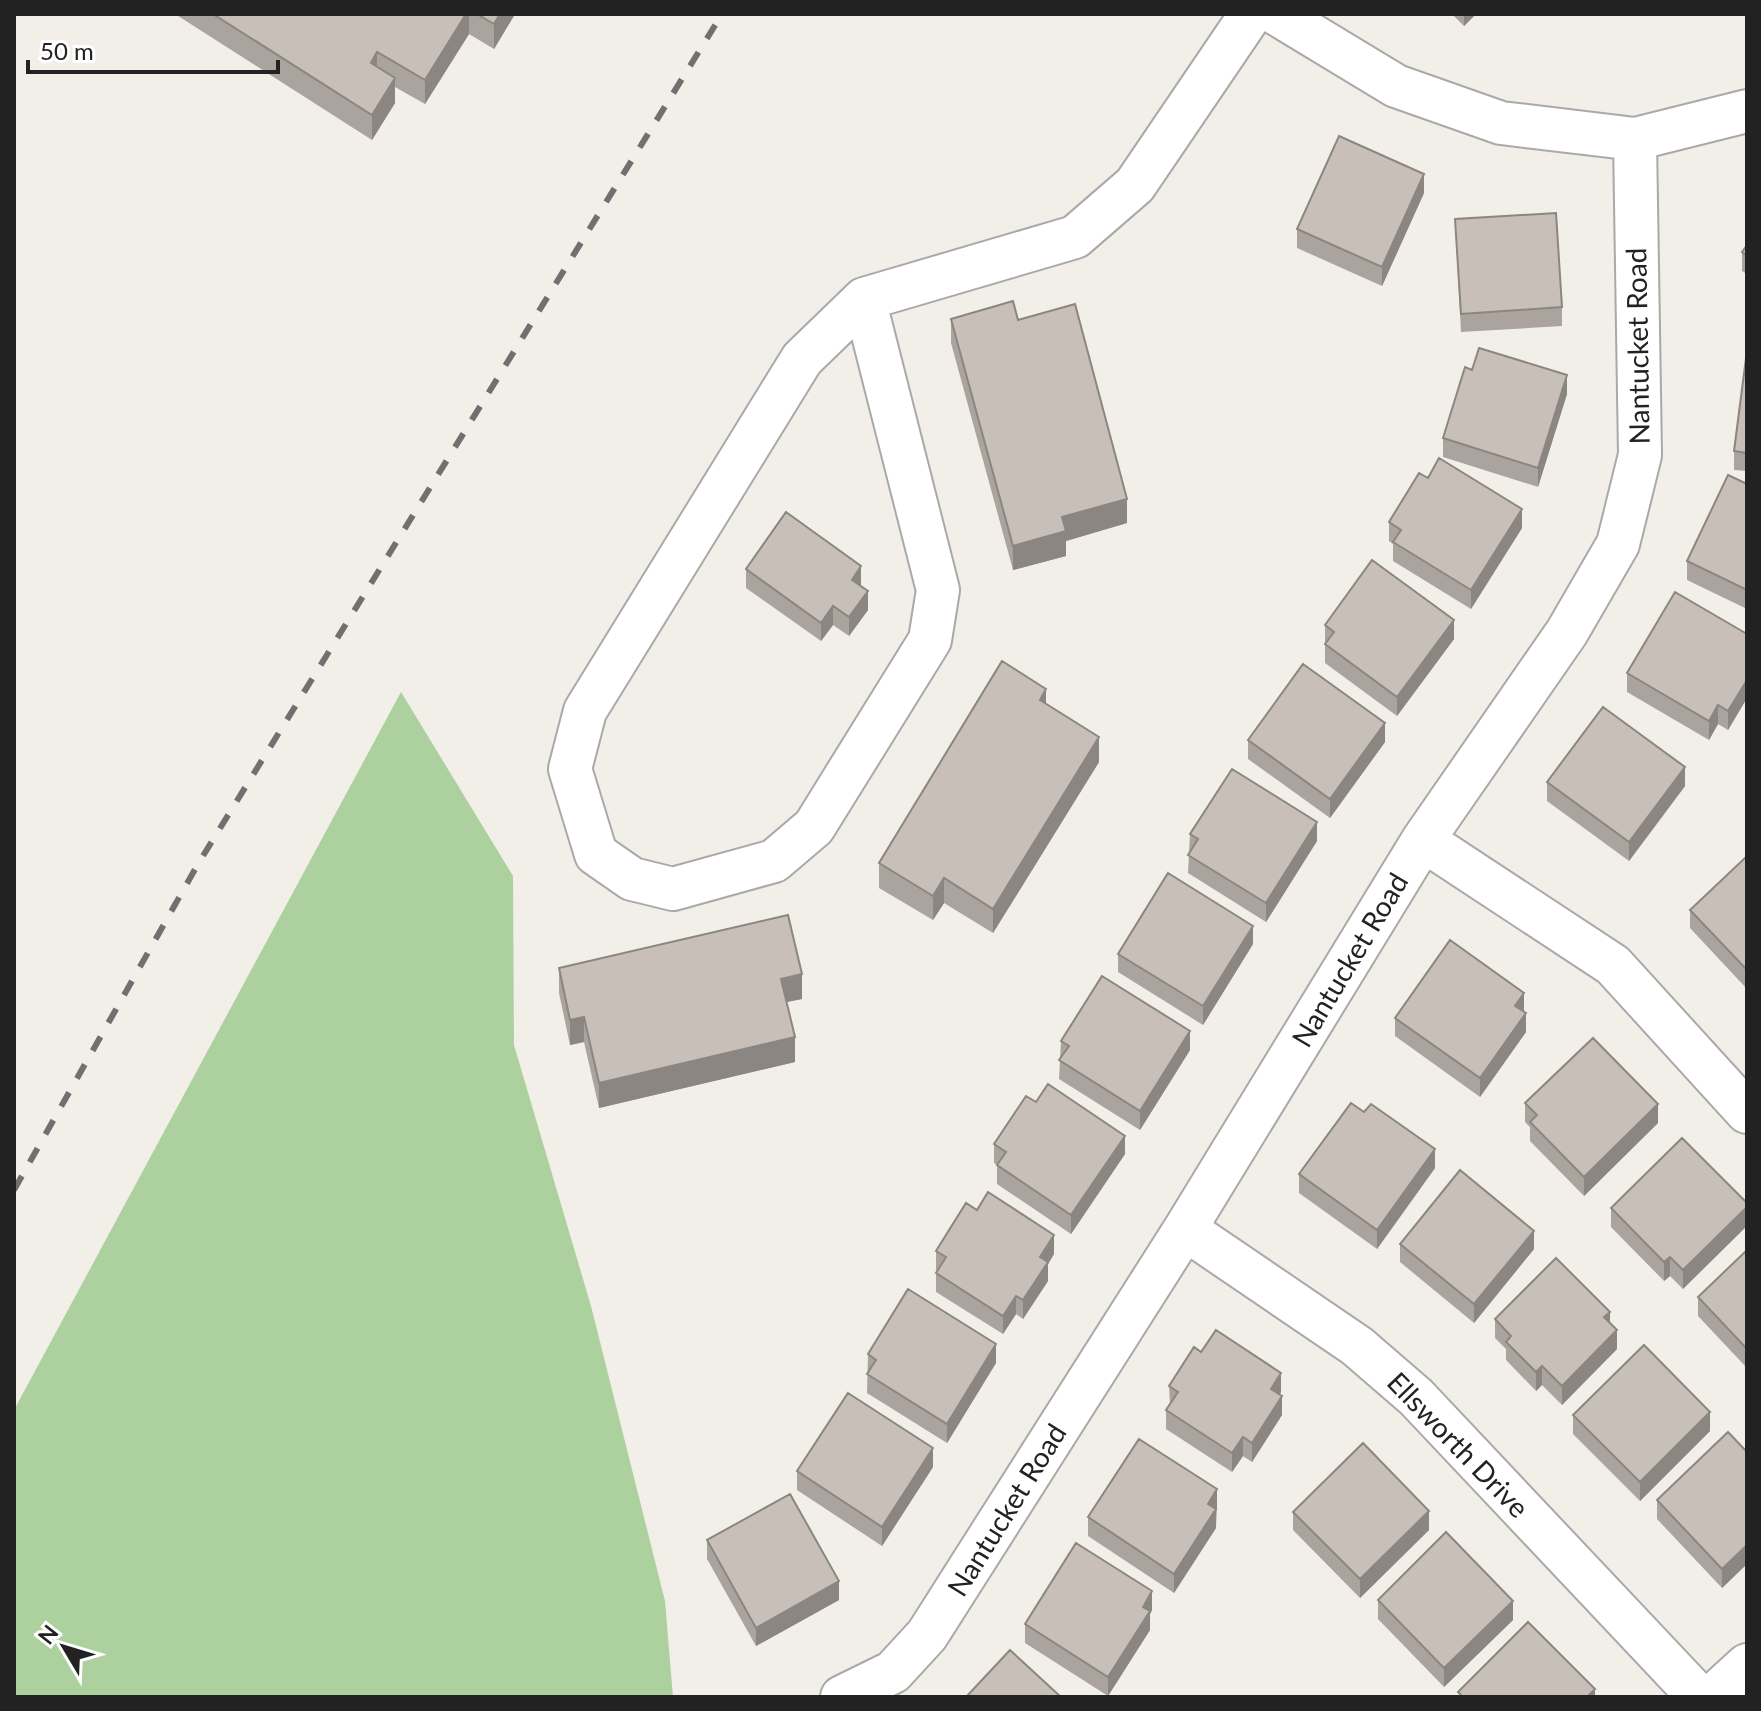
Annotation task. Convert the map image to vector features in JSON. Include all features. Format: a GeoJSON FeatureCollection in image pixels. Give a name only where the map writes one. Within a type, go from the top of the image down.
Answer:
{"type":"FeatureCollection","features":[{"type":"Feature","properties":{"kind":"street"},"geometry":{"type":"LineString","coordinates":[[864,299],[938,590],[930,640],[814,827],[774,861],[673,889],[632,879],[596,854],[570,769],[585,711],[802,359],[864,299],[1075,237],[1135,185],[1251,14]]}},
{"type":"Feature","properties":{"kind":"street"},"geometry":{"type":"LineString","coordinates":[[1277,14],[1396,86],[1501,123],[1635,139],[1747,111]]}},
{"type":"Feature","properties":{"kind":"street","name":"Nantucket Road"},"geometry":{"type":"LineString","coordinates":[[842,1697],[893,1672],[927,1635],[1185,1229],[1423,840],[1567,632],[1618,544],[1640,455],[1635,139]]}},
{"type":"Feature","properties":{"kind":"street"},"geometry":{"type":"LineString","coordinates":[[1423,840],[1613,965],[1747,1112]]}},
{"type":"Feature","properties":{"kind":"street","name":"Ellsworth Drive"},"geometry":{"type":"LineString","coordinates":[[1185,1229],[1357,1346],[1416,1397],[1699,1697]]}},
{"type":"Feature","properties":{"kind":"street"},"geometry":{"type":"LineString","coordinates":[[1712,1697],[1747,1665]]}},
{"type":"Feature","properties":{"kind":"green space"},"geometry":{"type":"Polygon","coordinates":[[[401,692],[513,876],[514,1045],[591,1306],[665,1601],[673,1697],[14,1697],[14,1410],[401,692]]]}},
{"type":"Feature","properties":{"kind":"building"},"geometry":{"type":"Polygon","coordinates":[[[213,14],[466,14],[425,80],[377,52],[371,63],[395,78],[372,115],[213,14]]]}},
{"type":"Feature","properties":{"kind":"building"},"geometry":{"type":"Polygon","coordinates":[[[477,14],[500,14],[494,24],[477,14]]]}},
{"type":"Feature","properties":{"kind":"building"},"geometry":{"type":"Polygon","coordinates":[[[1339,136],[1424,174],[1382,267],[1297,229],[1339,136]]]}},
{"type":"Feature","properties":{"kind":"building"},"geometry":{"type":"Polygon","coordinates":[[[1556,213],[1562,307],[1461,314],[1455,219],[1556,213]]]}},
{"type":"Feature","properties":{"kind":"building"},"geometry":{"type":"Polygon","coordinates":[[[1013,301],[1018,320],[1075,304],[1127,499],[1062,517],[1066,531],[1013,546],[951,319],[1013,301]]]}},
{"type":"Feature","properties":{"kind":"building"},"geometry":{"type":"Polygon","coordinates":[[[1479,348],[1567,375],[1538,468],[1443,438],[1465,367],[1472,370],[1479,348]]]}},
{"type":"Feature","properties":{"kind":"building"},"geometry":{"type":"Polygon","coordinates":[[[1747,358],[1747,453],[1734,451],[1747,358]]]}},
{"type":"Feature","properties":{"kind":"building"},"geometry":{"type":"Polygon","coordinates":[[[1439,458],[1522,509],[1471,590],[1393,542],[1401,530],[1389,522],[1419,473],[1428,478],[1439,458]]]}},
{"type":"Feature","properties":{"kind":"building"},"geometry":{"type":"Polygon","coordinates":[[[1728,475],[1747,484],[1747,590],[1687,561],[1728,475]]]}},
{"type":"Feature","properties":{"kind":"building"},"geometry":{"type":"Polygon","coordinates":[[[786,512],[861,566],[852,580],[868,591],[849,617],[833,606],[821,623],[746,569],[786,512]]]}},
{"type":"Feature","properties":{"kind":"building"},"geometry":{"type":"Polygon","coordinates":[[[1372,560],[1454,620],[1397,697],[1325,644],[1334,632],[1325,625],[1372,560]]]}},
{"type":"Feature","properties":{"kind":"building"},"geometry":{"type":"Polygon","coordinates":[[[1675,592],[1747,634],[1747,680],[1728,711],[1718,705],[1709,721],[1627,673],[1675,592]]]}},
{"type":"Feature","properties":{"kind":"building"},"geometry":{"type":"Polygon","coordinates":[[[1002,661],[1046,689],[1040,700],[1099,737],[993,909],[944,878],[933,896],[879,863],[1002,661]]]}},
{"type":"Feature","properties":{"kind":"building"},"geometry":{"type":"Polygon","coordinates":[[[1303,664],[1385,723],[1330,799],[1248,740],[1303,664]]]}},
{"type":"Feature","properties":{"kind":"building"},"geometry":{"type":"Polygon","coordinates":[[[1603,707],[1685,767],[1629,842],[1547,782],[1603,707]]]}},
{"type":"Feature","properties":{"kind":"building"},"geometry":{"type":"Polygon","coordinates":[[[1232,769],[1317,822],[1266,903],[1188,855],[1198,839],[1190,834],[1232,769]]]}},
{"type":"Feature","properties":{"kind":"building"},"geometry":{"type":"Polygon","coordinates":[[[1747,856],[1747,970],[1690,910],[1747,856]]]}},
{"type":"Feature","properties":{"kind":"building"},"geometry":{"type":"Polygon","coordinates":[[[1168,873],[1253,926],[1203,1006],[1118,954],[1168,873]]]}},
{"type":"Feature","properties":{"kind":"building"},"geometry":{"type":"Polygon","coordinates":[[[788,915],[802,974],[781,979],[795,1037],[599,1083],[584,1017],[570,1020],[559,968],[788,915]]]}},
{"type":"Feature","properties":{"kind":"building"},"geometry":{"type":"Polygon","coordinates":[[[1450,940],[1524,993],[1515,1006],[1526,1013],[1480,1078],[1395,1018],[1450,940]]]}},
{"type":"Feature","properties":{"kind":"building"},"geometry":{"type":"Polygon","coordinates":[[[1102,976],[1190,1031],[1140,1111],[1059,1060],[1069,1046],[1061,1041],[1102,976]]]}},
{"type":"Feature","properties":{"kind":"building"},"geometry":{"type":"Polygon","coordinates":[[[1593,1038],[1658,1104],[1584,1177],[1530,1122],[1537,1115],[1525,1103],[1593,1038]]]}},
{"type":"Feature","properties":{"kind":"building"},"geometry":{"type":"Polygon","coordinates":[[[1048,1084],[1125,1136],[1071,1215],[997,1165],[1006,1152],[994,1144],[1026,1096],[1036,1102],[1048,1084]]]}},
{"type":"Feature","properties":{"kind":"building"},"geometry":{"type":"Polygon","coordinates":[[[1351,1103],[1364,1112],[1371,1104],[1435,1149],[1377,1230],[1299,1174],[1351,1103]]]}},
{"type":"Feature","properties":{"kind":"building"},"geometry":{"type":"Polygon","coordinates":[[[1682,1138],[1747,1203],[1747,1207],[1683,1270],[1670,1257],[1664,1262],[1611,1208],[1682,1138]]]}},
{"type":"Feature","properties":{"kind":"building"},"geometry":{"type":"Polygon","coordinates":[[[1460,1170],[1534,1231],[1474,1304],[1400,1244],[1460,1170]]]}},
{"type":"Feature","properties":{"kind":"building"},"geometry":{"type":"Polygon","coordinates":[[[988,1192],[1054,1235],[1040,1257],[1048,1262],[1023,1300],[1016,1296],[1003,1316],[936,1273],[946,1257],[936,1251],[966,1203],[977,1210],[988,1192]]]}},
{"type":"Feature","properties":{"kind":"building"},"geometry":{"type":"Polygon","coordinates":[[[1747,1250],[1747,1349],[1698,1297],[1747,1250]]]}},
{"type":"Feature","properties":{"kind":"building"},"geometry":{"type":"Polygon","coordinates":[[[1556,1258],[1610,1312],[1604,1317],[1617,1330],[1562,1386],[1542,1366],[1536,1372],[1506,1342],[1511,1336],[1495,1319],[1556,1258]]]}},
{"type":"Feature","properties":{"kind":"building"},"geometry":{"type":"Polygon","coordinates":[[[908,1289],[996,1344],[947,1424],[867,1374],[876,1360],[868,1354],[908,1289]]]}},
{"type":"Feature","properties":{"kind":"building"},"geometry":{"type":"Polygon","coordinates":[[[1216,1330],[1281,1373],[1271,1389],[1282,1396],[1252,1443],[1243,1437],[1232,1453],[1166,1410],[1178,1392],[1169,1386],[1194,1347],[1201,1352],[1216,1330]]]}},
{"type":"Feature","properties":{"kind":"building"},"geometry":{"type":"Polygon","coordinates":[[[1644,1345],[1710,1412],[1640,1482],[1573,1415],[1644,1345]]]}},
{"type":"Feature","properties":{"kind":"building"},"geometry":{"type":"Polygon","coordinates":[[[848,1393],[933,1448],[882,1527],[797,1471],[848,1393]]]}},
{"type":"Feature","properties":{"kind":"building"},"geometry":{"type":"Polygon","coordinates":[[[1728,1432],[1747,1452],[1747,1545],[1722,1569],[1657,1500],[1728,1432]]]}},
{"type":"Feature","properties":{"kind":"building"},"geometry":{"type":"Polygon","coordinates":[[[1139,1439],[1217,1489],[1208,1504],[1216,1509],[1174,1574],[1088,1517],[1139,1439]]]}},
{"type":"Feature","properties":{"kind":"building"},"geometry":{"type":"Polygon","coordinates":[[[1363,1443],[1429,1511],[1360,1579],[1293,1512],[1363,1443]]]}},
{"type":"Feature","properties":{"kind":"building"},"geometry":{"type":"Polygon","coordinates":[[[790,1494],[839,1581],[756,1628],[707,1540],[790,1494]]]}},
{"type":"Feature","properties":{"kind":"building"},"geometry":{"type":"Polygon","coordinates":[[[1446,1532],[1513,1601],[1444,1668],[1378,1600],[1446,1532]]]}},
{"type":"Feature","properties":{"kind":"building"},"geometry":{"type":"Polygon","coordinates":[[[1076,1543],[1152,1591],[1143,1607],[1150,1611],[1108,1677],[1025,1624],[1076,1543]]]}},
{"type":"Feature","properties":{"kind":"building"},"geometry":{"type":"Polygon","coordinates":[[[1528,1622],[1595,1689],[1587,1697],[1463,1697],[1458,1692],[1528,1622]]]}},
{"type":"Feature","properties":{"kind":"building"},"geometry":{"type":"Polygon","coordinates":[[[1010,1650],[1061,1697],[966,1697],[1010,1650]]]}},
{"type":"Feature","properties":{"kind":"railway"},"geometry":{"type":"LineString","coordinates":[[14,1190],[198,864],[722,14]]}}]}
